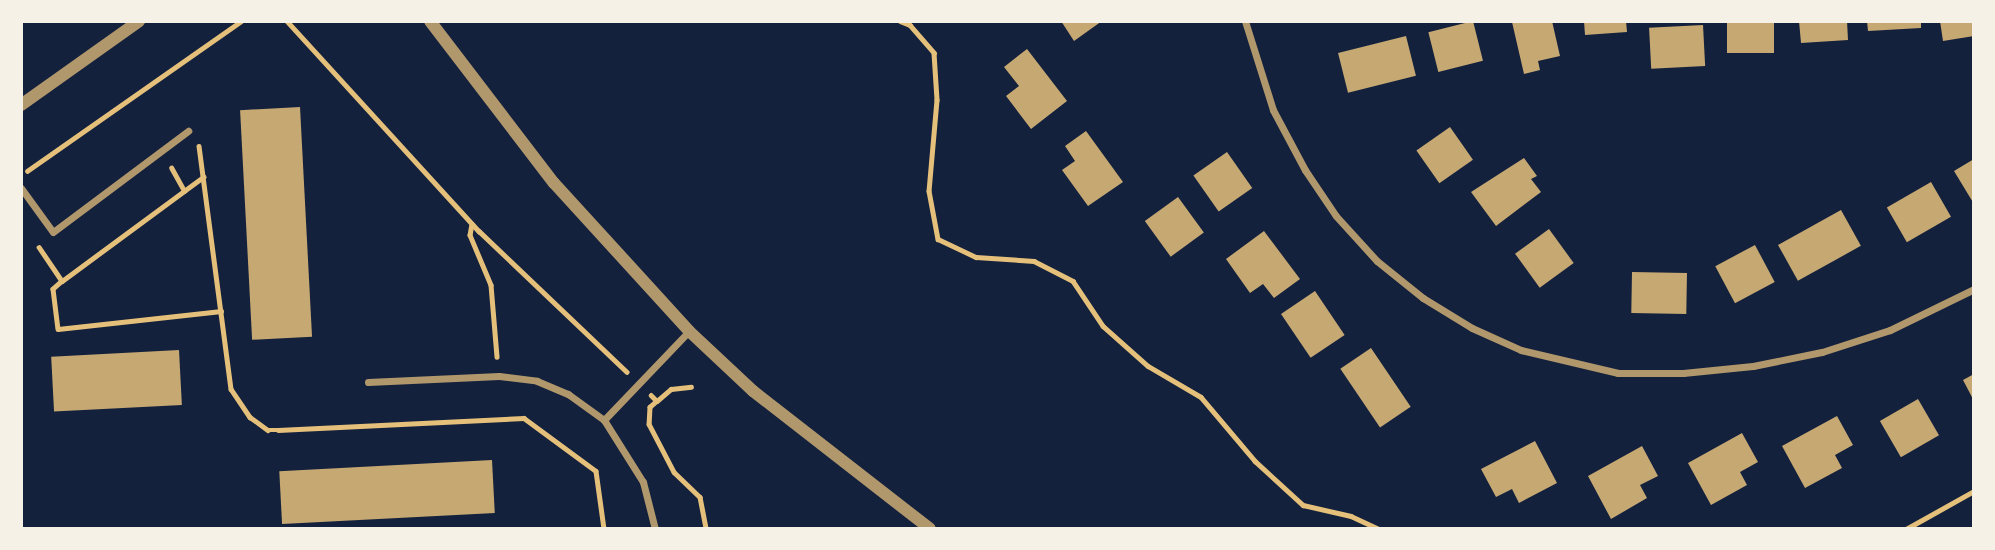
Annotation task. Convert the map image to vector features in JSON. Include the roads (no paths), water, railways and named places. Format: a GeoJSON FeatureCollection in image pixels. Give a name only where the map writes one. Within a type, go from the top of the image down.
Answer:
{"type":"FeatureCollection","features":[{"type":"Feature","properties":{"kind":"street"},"geometry":{"type":"LineString","coordinates":[[21,105],[139,21]]}},
{"type":"Feature","properties":{"kind":"street"},"geometry":{"type":"LineString","coordinates":[[430,21],[554,183],[689,331],[753,391],[930,529]]}},
{"type":"Feature","properties":{"kind":"street"},"geometry":{"type":"LineString","coordinates":[[1245,21],[1273,110],[1305,170],[1336,216],[1377,261],[1423,299],[1472,328],[1521,350],[1618,373],[1753,366],[1822,352],[1889,330],[1974,289]]}},
{"type":"Feature","properties":{"kind":"street"},"geometry":{"type":"LineString","coordinates":[[21,188],[53,232],[188,131]]}},
{"type":"Feature","properties":{"kind":"street"},"geometry":{"type":"LineString","coordinates":[[604,420],[689,331]]}},
{"type":"Feature","properties":{"kind":"street"},"geometry":{"type":"LineString","coordinates":[[368,382],[499,376],[547,385],[604,420],[643,482],[655,529]]}}]}
